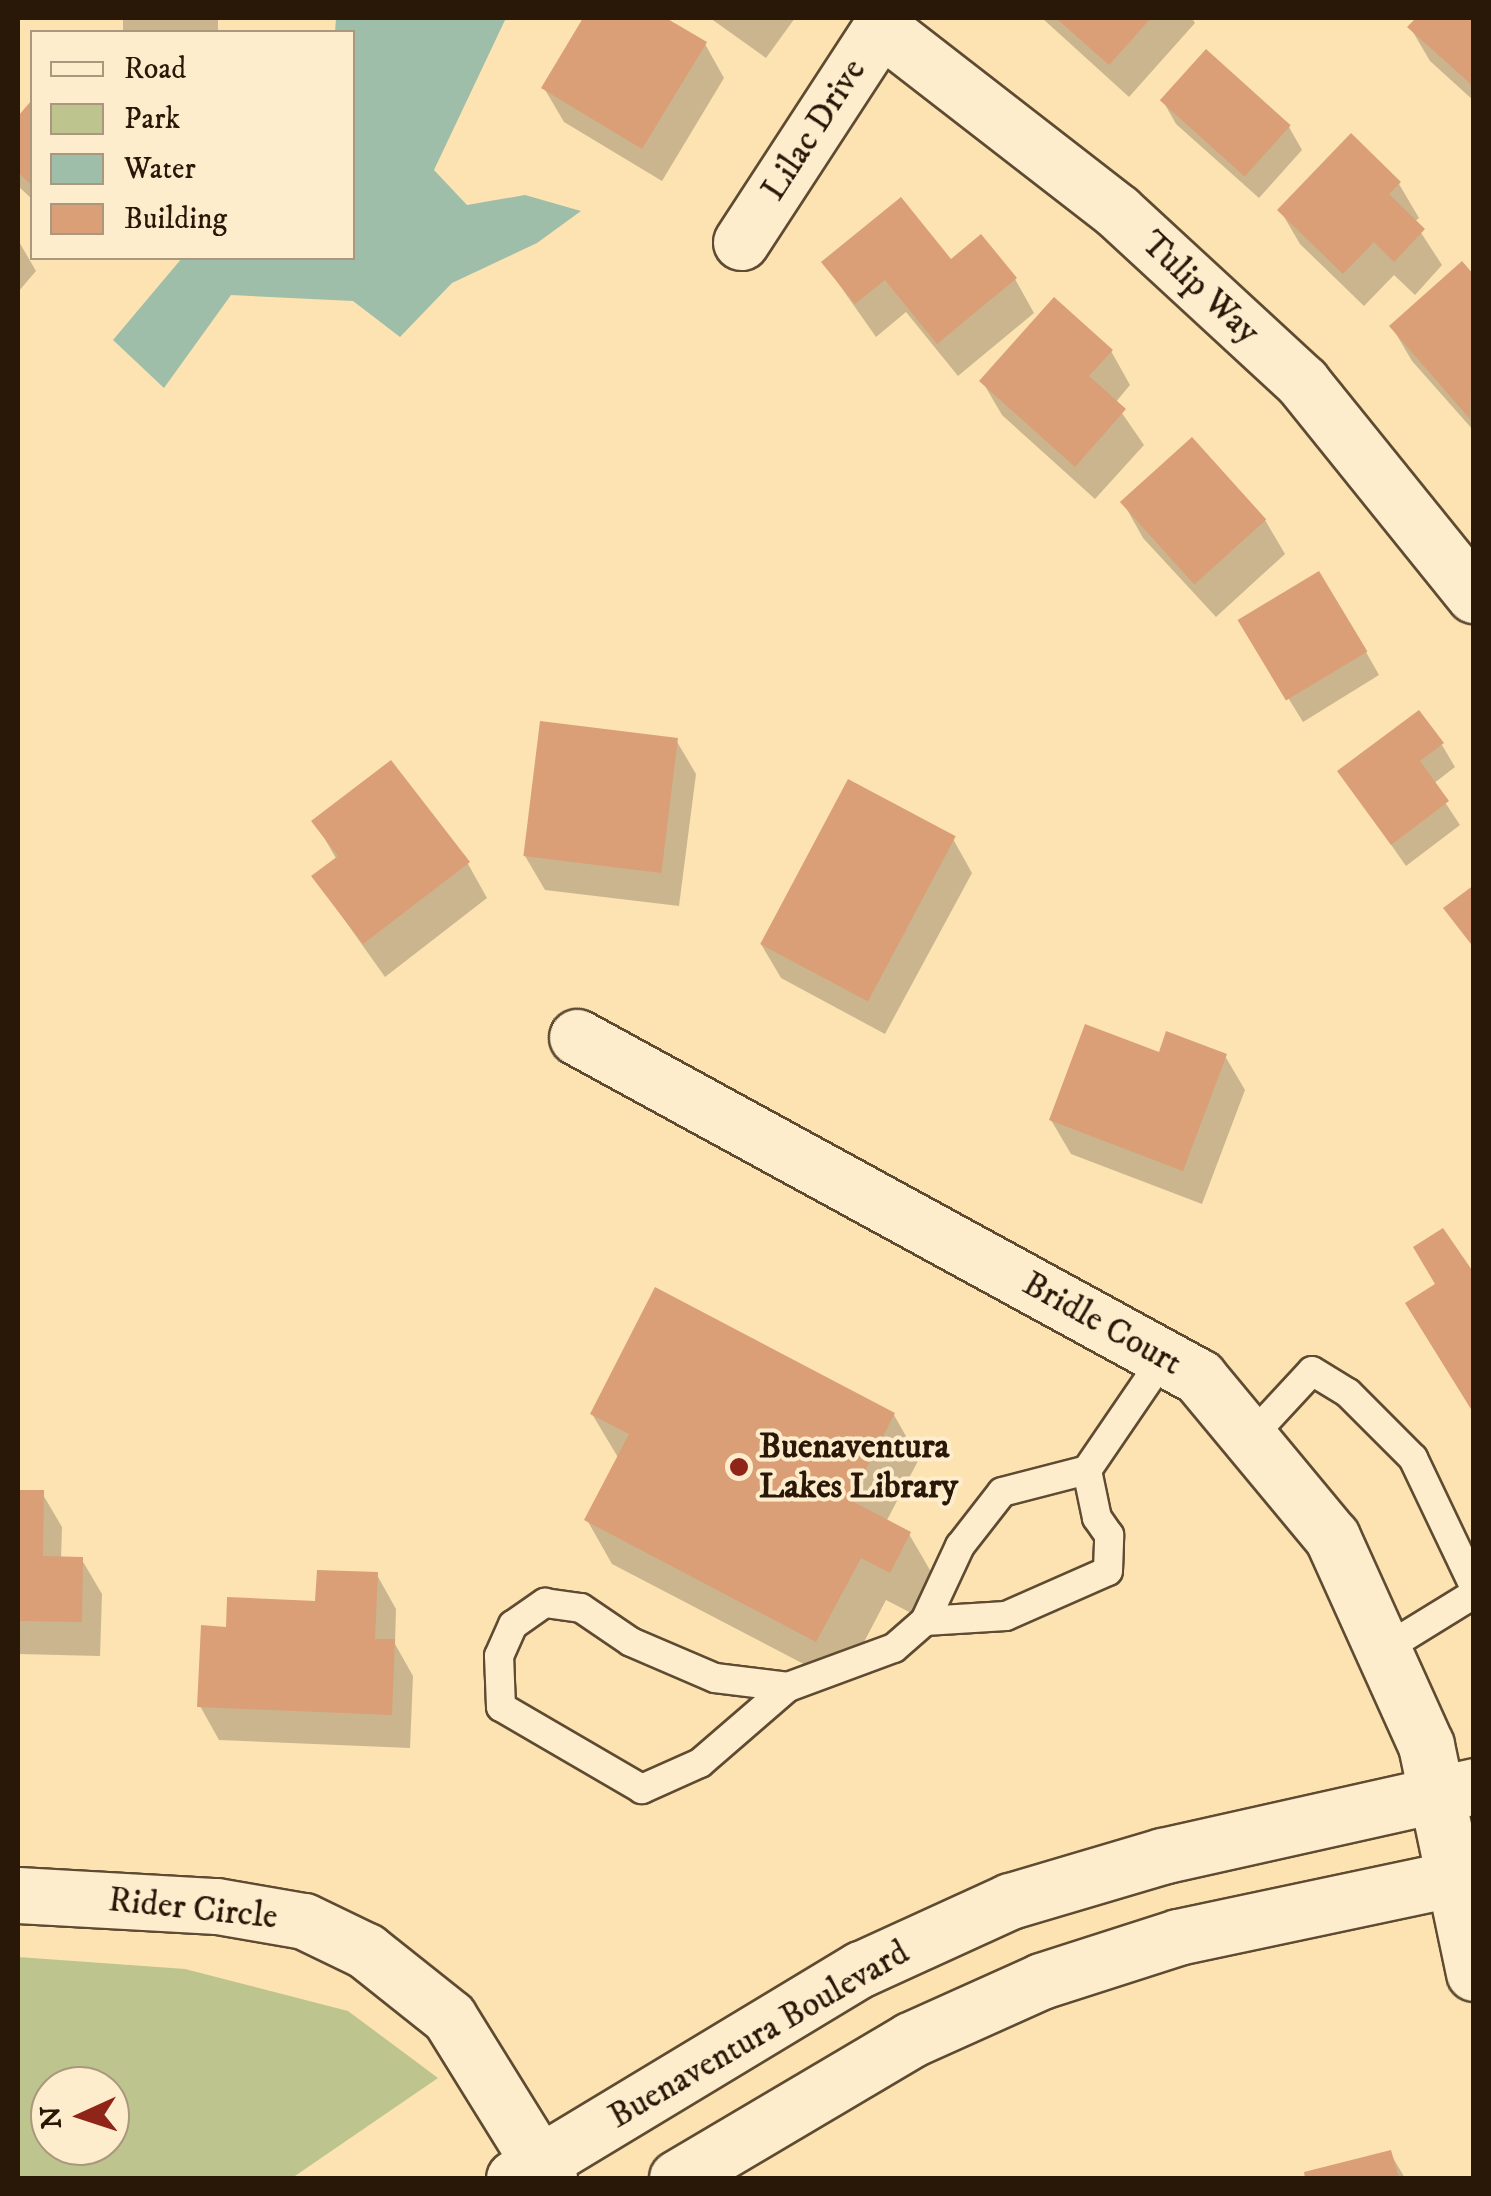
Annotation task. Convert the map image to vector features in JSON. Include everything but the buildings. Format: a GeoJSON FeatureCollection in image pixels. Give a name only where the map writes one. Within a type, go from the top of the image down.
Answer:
{"type":"FeatureCollection","features":[{"type":"Feature","properties":{"kind":"street","name":"Lilac Drive"},"geometry":{"type":"LineString","coordinates":[[741,242],[884,23]]}},
{"type":"Feature","properties":{"kind":"street","name":"Tulip Way"},"geometry":{"type":"LineString","coordinates":[[884,23],[1118,212],[1302,382],[1474,595]]}},
{"type":"Feature","properties":{"kind":"street","name":"Bridle Court"},"geometry":{"type":"LineString","coordinates":[[577,1037],[1199,1377],[1332,1537],[1426,1745],[1456,1791],[1474,1972]]}},
{"type":"Feature","properties":{"kind":"street","name":"Buenaventura Boulevard"},"geometry":{"type":"LineString","coordinates":[[534,2173],[861,1969],[1010,1900],[1162,1856],[1456,1791]]}},
{"type":"Feature","properties":{"kind":"street"},"geometry":{"type":"LineString","coordinates":[[677,2178],[910,2040],[1041,1981],[1178,1937],[1465,1876]]}},
{"type":"Feature","properties":{"kind":"street","name":"Rider Circle"},"geometry":{"type":"LineString","coordinates":[[18,1896],[217,1906],[304,1921],[366,1951],[448,2017],[534,2173]]}},
{"type":"Feature","properties":{"kind":"lane"},"geometry":{"type":"LineString","coordinates":[[788,1687],[715,1678],[630,1642],[581,1608],[544,1603],[513,1625],[500,1656],[502,1707],[642,1790],[700,1764],[788,1687],[894,1648],[925,1621],[960,1546],[1002,1492],[1086,1470],[1164,1358]]}},
{"type":"Feature","properties":{"kind":"lane"},"geometry":{"type":"LineString","coordinates":[[1250,1438],[1312,1370],[1348,1393],[1413,1458],[1474,1586]]}},
{"type":"Feature","properties":{"kind":"lane"},"geometry":{"type":"LineString","coordinates":[[925,1621],[1006,1616],[1108,1572],[1109,1534],[1097,1518],[1086,1470]]}},
{"type":"Feature","properties":{"kind":"lane"},"geometry":{"type":"LineString","coordinates":[[1383,1650],[1474,1594]]}},
{"type":"Feature","properties":{"kind":"green space"},"geometry":{"type":"Polygon","coordinates":[[[18,1957],[185,1969],[348,2011],[438,2078],[292,2178],[18,2178],[18,1957]]]}},
{"type":"Feature","properties":{"kind":"water"},"geometry":{"type":"Polygon","coordinates":[[[336,18],[506,18],[434,170],[467,205],[525,195],[581,211],[537,243],[452,283],[400,337],[353,301],[231,295],[164,388],[113,340],[180,260],[355,260],[355,30],[335,30],[336,18]]]}},
{"type":"Feature","properties":{"kind":"place","name":"Buenaventura Lakes Library"},"geometry":{"type":"Point","coordinates":[739,1467]}}]}
